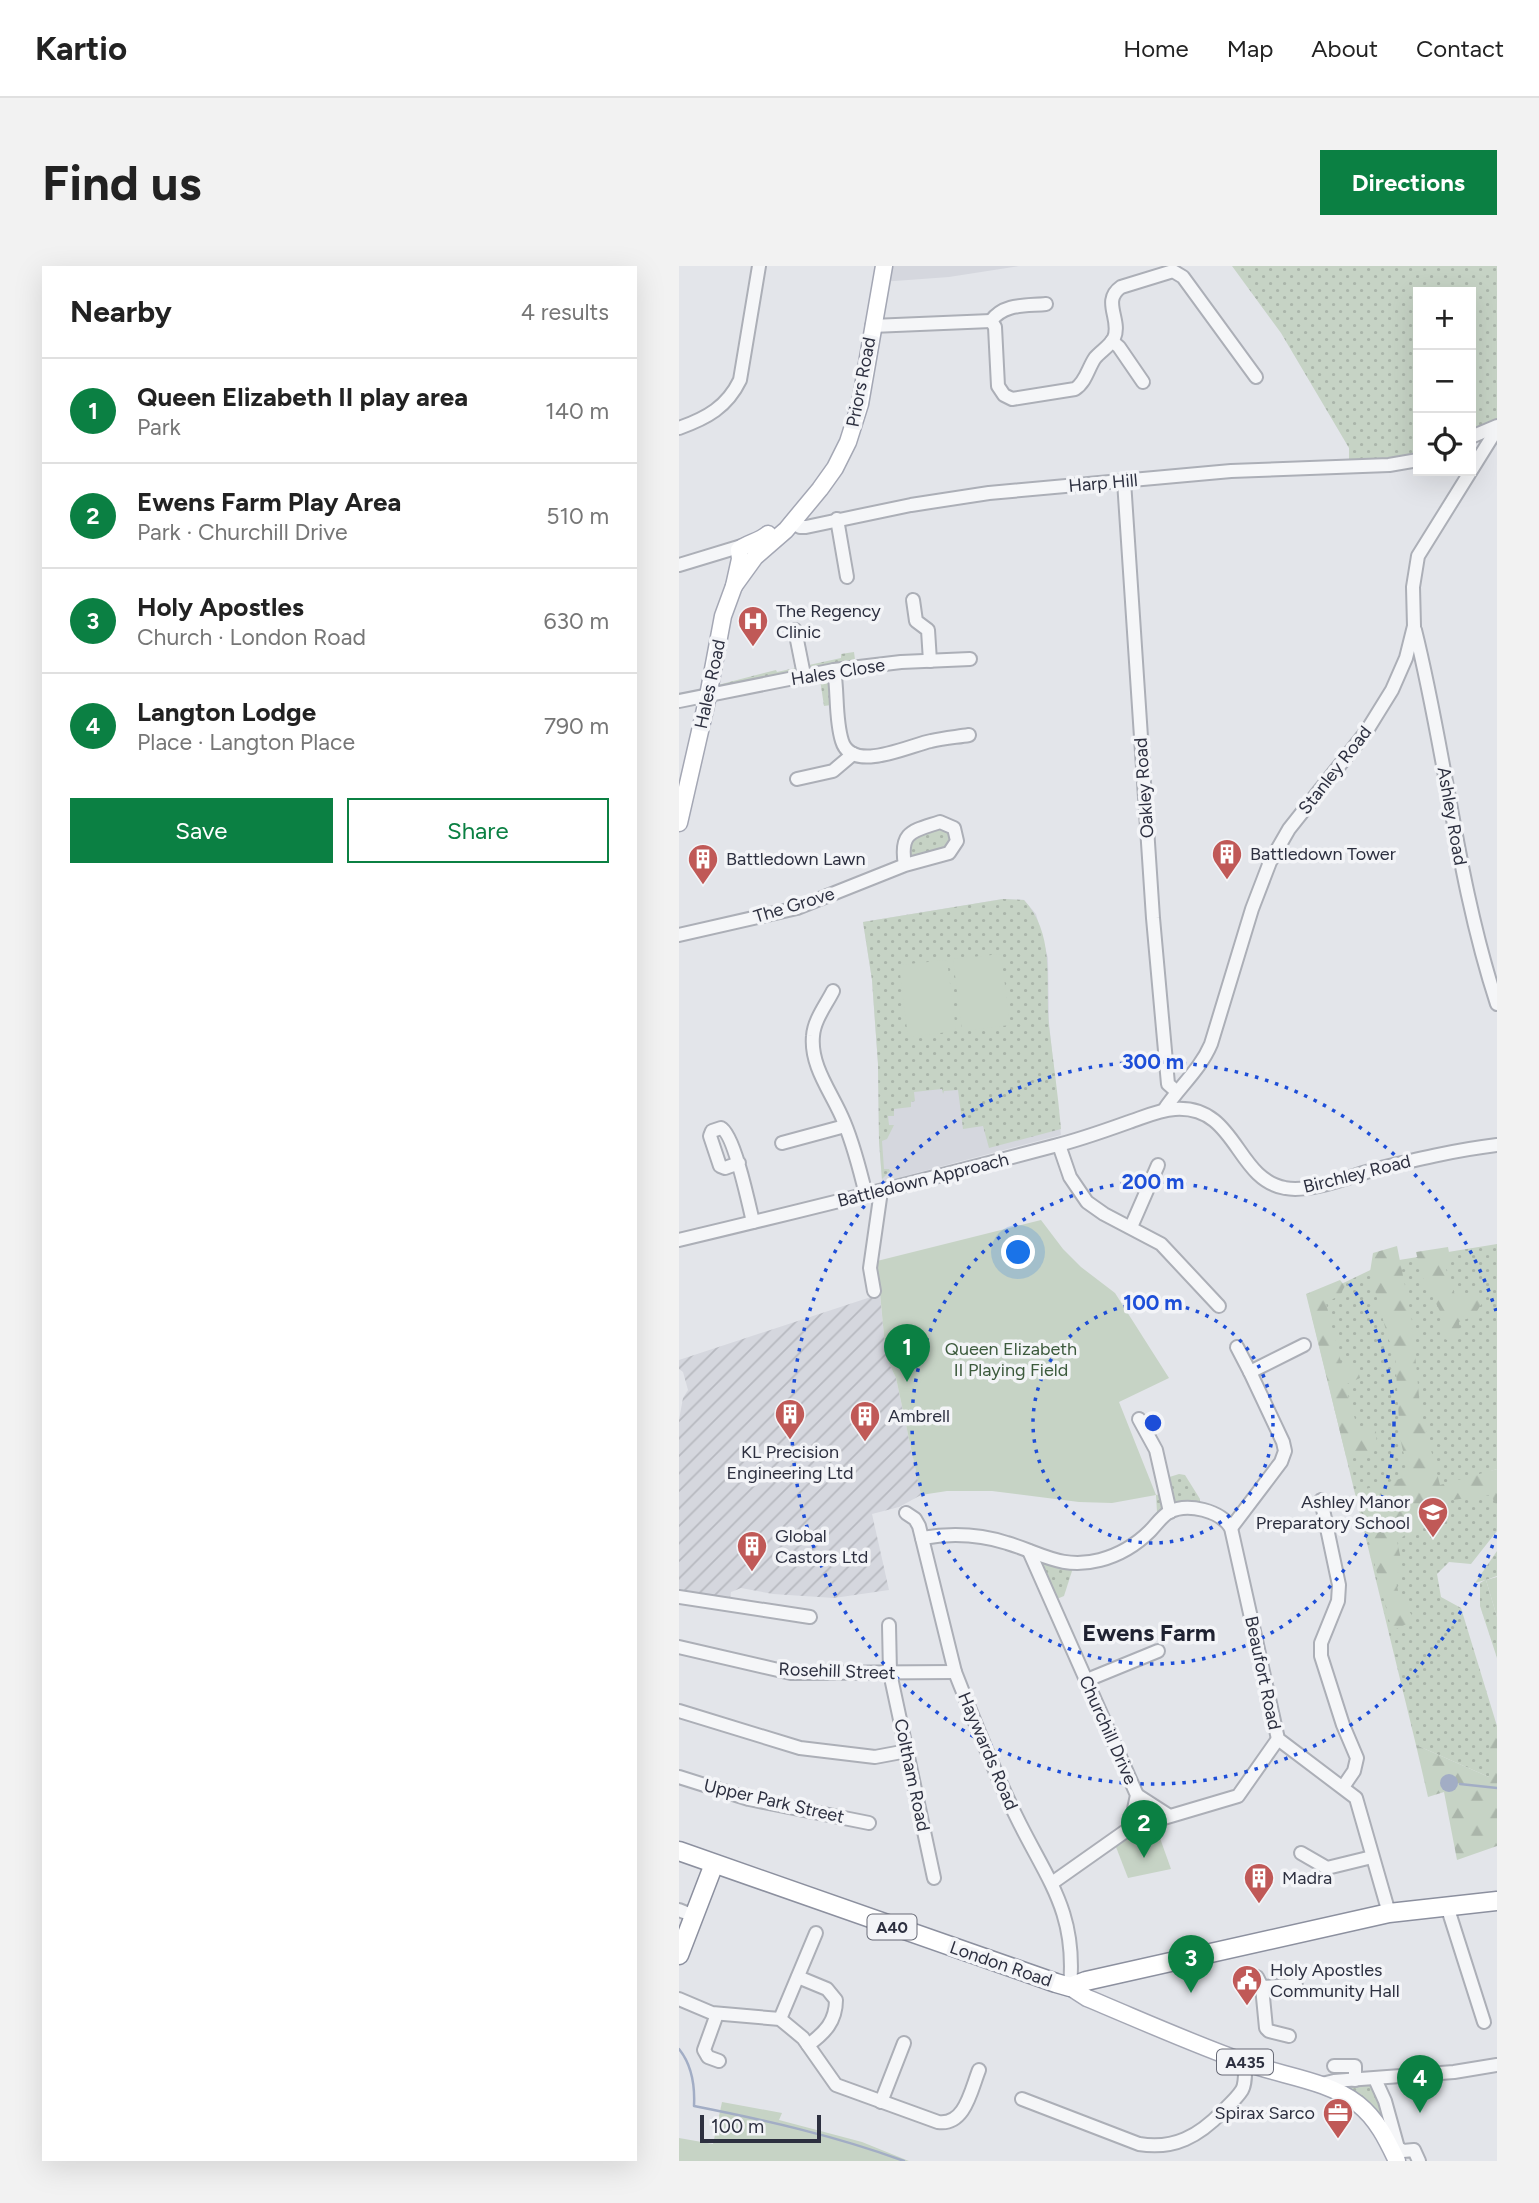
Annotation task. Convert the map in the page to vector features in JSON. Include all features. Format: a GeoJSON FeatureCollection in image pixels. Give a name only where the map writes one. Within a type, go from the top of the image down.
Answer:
{"type":"FeatureCollection","features":[{"type":"Feature","properties":{"kind":"highway","name":"London Road"},"geometry":{"type":"LineString","coordinates":[[679,1851],[1070,1987],[1086,1981],[1389,1913],[1497,1901]]}},
{"type":"Feature","properties":{"kind":"highway"},"geometry":{"type":"LineString","coordinates":[[679,1955],[687,1913],[714,1864]]}},
{"type":"Feature","properties":{"kind":"main road","name":"Priors Road"},"geometry":{"type":"LineString","coordinates":[[747,554],[786,530],[828,479],[848,442],[860,404],[884,266]]}},
{"type":"Feature","properties":{"kind":"main road","name":"Hales Road"},"geometry":{"type":"LineString","coordinates":[[679,823],[723,616],[747,554]]}},
{"type":"Feature","properties":{"kind":"main road","name":"A435"},"geometry":{"type":"LineString","coordinates":[[1070,1987],[1087,1998],[1245,2062],[1341,2094],[1364,2109],[1378,2124],[1396,2154]]}},
{"type":"Feature","properties":{"kind":"street"},"geometry":{"type":"LineString","coordinates":[[679,428],[700,421],[720,408],[740,380],[759,266]]}},
{"type":"Feature","properties":{"kind":"street"},"geometry":{"type":"LineString","coordinates":[[872,326],[986,319],[991,321],[995,327],[998,386],[1004,395],[1012,399],[1078,387],[1094,360],[1112,341],[1115,331],[1111,300],[1115,292],[1121,287],[1166,271],[1176,271],[1256,377]]}},
{"type":"Feature","properties":{"kind":"street"},"geometry":{"type":"LineString","coordinates":[[991,321],[1008,307],[1047,304]]}},
{"type":"Feature","properties":{"kind":"street"},"geometry":{"type":"LineString","coordinates":[[1112,341],[1143,382]]}},
{"type":"Feature","properties":{"kind":"street"},"geometry":{"type":"LineString","coordinates":[[1476,435],[1497,428]]}},
{"type":"Feature","properties":{"kind":"street","name":"Stanley Road"},"geometry":{"type":"LineString","coordinates":[[1164,1110],[1176,1091],[1196,1071],[1211,1044],[1255,900],[1275,852],[1289,829],[1380,712],[1392,690],[1407,654],[1414,626],[1413,587],[1418,556],[1497,428]]}},
{"type":"Feature","properties":{"kind":"street","name":"Harp Hill"},"geometry":{"type":"LineString","coordinates":[[791,522],[806,527],[837,519],[989,493],[1292,467],[1380,466],[1413,461]]}},
{"type":"Feature","properties":{"kind":"street","name":"Oakley Road"},"geometry":{"type":"LineString","coordinates":[[1124,481],[1153,918],[1168,1084],[1176,1091]]}},
{"type":"Feature","properties":{"kind":"street"},"geometry":{"type":"LineString","coordinates":[[837,519],[848,577]]}},
{"type":"Feature","properties":{"kind":"street"},"geometry":{"type":"LineString","coordinates":[[679,565],[722,554],[747,554]]}},
{"type":"Feature","properties":{"kind":"street"},"geometry":{"type":"LineString","coordinates":[[913,600],[915,620],[928,630],[930,661]]}},
{"type":"Feature","properties":{"kind":"street","name":"Ashley Road"},"geometry":{"type":"LineString","coordinates":[[1414,626],[1467,896],[1497,1004]]}},
{"type":"Feature","properties":{"kind":"street"},"geometry":{"type":"LineString","coordinates":[[795,630],[804,675]]}},
{"type":"Feature","properties":{"kind":"street"},"geometry":{"type":"LineString","coordinates":[[1407,654],[1421,654]]}},
{"type":"Feature","properties":{"kind":"street","name":"Hales Close"},"geometry":{"type":"LineString","coordinates":[[679,701],[834,670],[970,659]]}},
{"type":"Feature","properties":{"kind":"street"},"geometry":{"type":"LineString","coordinates":[[834,670],[841,737],[844,746],[853,754],[876,756],[933,740],[963,740]]}},
{"type":"Feature","properties":{"kind":"street"},"geometry":{"type":"LineString","coordinates":[[797,779],[833,771],[853,754]]}},
{"type":"Feature","properties":{"kind":"street","name":"The Grove"},"geometry":{"type":"LineString","coordinates":[[679,935],[797,908],[905,865],[952,851],[957,841],[954,828],[940,822],[908,834],[903,843],[905,865]]}},
{"type":"Feature","properties":{"kind":"street"},"geometry":{"type":"LineString","coordinates":[[833,991],[815,1026],[812,1039],[821,1078],[835,1101],[845,1126],[866,1195]]}},
{"type":"Feature","properties":{"kind":"street","name":"Birchley Road"},"geometry":{"type":"LineString","coordinates":[[1164,1110],[1188,1109],[1215,1120],[1225,1128],[1261,1176],[1287,1189],[1305,1188],[1406,1162],[1497,1145]]}},
{"type":"Feature","properties":{"kind":"street","name":"Battledown Approach"},"geometry":{"type":"LineString","coordinates":[[679,1240],[1059,1145],[1164,1110]]}},
{"type":"Feature","properties":{"kind":"street"},"geometry":{"type":"LineString","coordinates":[[782,1143],[845,1126]]}},
{"type":"Feature","properties":{"kind":"street"},"geometry":{"type":"LineString","coordinates":[[1059,1145],[1070,1177],[1087,1202],[1170,1251],[1219,1306]]}},
{"type":"Feature","properties":{"kind":"street"},"geometry":{"type":"LineString","coordinates":[[739,1163],[753,1222]]}},
{"type":"Feature","properties":{"kind":"street"},"geometry":{"type":"LineString","coordinates":[[1131,1227],[1158,1165]]}},
{"type":"Feature","properties":{"kind":"street"},"geometry":{"type":"LineString","coordinates":[[874,1292],[870,1268],[881,1191]]}},
{"type":"Feature","properties":{"kind":"street"},"geometry":{"type":"LineString","coordinates":[[1249,1372],[1304,1345]]}},
{"type":"Feature","properties":{"kind":"street"},"geometry":{"type":"LineString","coordinates":[[922,1538],[974,1536],[996,1540],[1031,1556],[1059,1563],[1091,1562],[1119,1553],[1143,1538],[1170,1512],[1185,1508],[1212,1512],[1223,1518],[1231,1528],[1281,1462],[1285,1451],[1237,1347]]}},
{"type":"Feature","properties":{"kind":"street"},"geometry":{"type":"LineString","coordinates":[[1139,1419],[1156,1450],[1170,1512]]}},
{"type":"Feature","properties":{"kind":"street"},"geometry":{"type":"LineString","coordinates":[[1321,1500],[1339,1585],[1338,1601],[1321,1643],[1321,1656],[1343,1725],[1357,1758],[1355,1772],[1343,1787],[1356,1798],[1389,1913]]}},
{"type":"Feature","properties":{"kind":"street","name":"Haywards Road"},"geometry":{"type":"LineString","coordinates":[[906,1513],[918,1522],[955,1672],[1015,1815],[1052,1884],[1068,1925],[1072,1963],[1070,1987]]}},
{"type":"Feature","properties":{"kind":"street","name":"Beaufort Road"},"geometry":{"type":"LineString","coordinates":[[1231,1528],[1278,1739],[1343,1787]]}},
{"type":"Feature","properties":{"kind":"street","name":"Churchill Drive"},"geometry":{"type":"LineString","coordinates":[[1031,1556],[1137,1795],[1130,1828]]}},
{"type":"Feature","properties":{"kind":"street"},"geometry":{"type":"LineString","coordinates":[[1044,1584],[1050,1571],[1059,1563]]}},
{"type":"Feature","properties":{"kind":"street"},"geometry":{"type":"LineString","coordinates":[[679,1597],[810,1616]]}},
{"type":"Feature","properties":{"kind":"street","name":"Coltham Road"},"geometry":{"type":"LineString","coordinates":[[889,1625],[890,1672],[935,1878]]}},
{"type":"Feature","properties":{"kind":"street","name":"Rosehill Street"},"geometry":{"type":"LineString","coordinates":[[679,1647],[791,1673],[955,1672]]}},
{"type":"Feature","properties":{"kind":"street"},"geometry":{"type":"LineString","coordinates":[[1087,1681],[1158,1651]]}},
{"type":"Feature","properties":{"kind":"street"},"geometry":{"type":"LineString","coordinates":[[679,1711],[800,1748],[875,1757],[907,1751]]}},
{"type":"Feature","properties":{"kind":"street"},"geometry":{"type":"LineString","coordinates":[[1052,1884],[1130,1828],[1238,1796],[1278,1739]]}},
{"type":"Feature","properties":{"kind":"street","name":"Upper Park Street"},"geometry":{"type":"LineString","coordinates":[[679,1777],[749,1798],[869,1823]]}},
{"type":"Feature","properties":{"kind":"street"},"geometry":{"type":"LineString","coordinates":[[1137,1795],[1168,1815]]}},
{"type":"Feature","properties":{"kind":"street"},"geometry":{"type":"LineString","coordinates":[[1301,1853],[1327,1868],[1372,1857]]}},
{"type":"Feature","properties":{"kind":"street"},"geometry":{"type":"LineString","coordinates":[[1447,1906],[1485,2022]]}},
{"type":"Feature","properties":{"kind":"street"},"geometry":{"type":"LineString","coordinates":[[780,2019],[816,1933]]}},
{"type":"Feature","properties":{"kind":"street"},"geometry":{"type":"LineString","coordinates":[[798,1977],[830,1991],[836,2000],[829,2027],[808,2045]]}},
{"type":"Feature","properties":{"kind":"street"},"geometry":{"type":"LineString","coordinates":[[1289,2036],[1269,2031],[1259,1982],[1296,1985]]}},
{"type":"Feature","properties":{"kind":"street"},"geometry":{"type":"LineString","coordinates":[[679,2000],[717,2014],[780,2019],[808,2045],[836,2085],[938,2122],[950,2122],[962,2113],[979,2070]]}},
{"type":"Feature","properties":{"kind":"street"},"geometry":{"type":"LineString","coordinates":[[717,2014],[704,2050],[708,2057],[719,2061]]}},
{"type":"Feature","properties":{"kind":"street"},"geometry":{"type":"LineString","coordinates":[[881,2102],[904,2043]]}},
{"type":"Feature","properties":{"kind":"street"},"geometry":{"type":"LineString","coordinates":[[1022,2099],[1139,2144],[1173,2144],[1189,2139],[1203,2130],[1231,2103],[1244,2086],[1245,2062]]}},
{"type":"Feature","properties":{"kind":"street"},"geometry":{"type":"LineString","coordinates":[[1334,2066],[1369,2065]]}},
{"type":"Feature","properties":{"kind":"street"},"geometry":{"type":"LineString","coordinates":[[1318,2085],[1334,2081],[1454,2072],[1497,2065]]}},
{"type":"Feature","properties":{"kind":"street"},"geometry":{"type":"LineString","coordinates":[[1355,2066],[1355,2080]]}},
{"type":"Feature","properties":{"kind":"street"},"geometry":{"type":"LineString","coordinates":[[1375,2079],[1385,2101],[1396,2154],[1414,2150],[1419,2161]]}},
{"type":"Feature","properties":{"kind":"shaded area"},"geometry":{"type":"Polygon","coordinates":[[[884,266],[1019,266],[949,277],[881,282],[884,266]]]}},
{"type":"Feature","properties":{"kind":"shaded area"},"geometry":{"type":"Polygon","coordinates":[[[1003,899],[1024,900],[1036,914],[1048,958],[1049,1023],[1061,1135],[882,1182],[872,980],[863,922],[1003,899]]]}},
{"type":"Feature","properties":{"kind":"shaded area"},"geometry":{"type":"Polygon","coordinates":[[[880,1294],[886,1357],[896,1378],[921,1495],[899,1507],[872,1514],[889,1590],[834,1598],[773,1594],[741,1588],[731,1592],[729,1605],[679,1597],[679,1420],[683,1398],[688,1390],[683,1372],[679,1369],[679,1360],[880,1294]]]}},
{"type":"Feature","properties":{"kind":"green space"},"geometry":{"type":"Polygon","coordinates":[[[1232,266],[1497,266],[1497,419],[1476,429],[1476,287],[1413,287],[1413,456],[1408,458],[1349,461],[1349,448],[1281,333],[1232,266]]]}},
{"type":"Feature","properties":{"kind":"green space"},"geometry":{"type":"Polygon","coordinates":[[[854,652],[856,667],[872,665],[873,675],[836,680],[838,704],[824,706],[819,673],[708,696],[710,687],[776,670],[777,672],[841,658],[841,654],[854,652]]]}},
{"type":"Feature","properties":{"kind":"green space"},"geometry":{"type":"Polygon","coordinates":[[[947,823],[956,845],[905,865],[904,840],[947,823]]]}},
{"type":"Feature","properties":{"kind":"green space"},"geometry":{"type":"Polygon","coordinates":[[[1003,899],[1024,900],[1041,928],[1047,960],[1049,1026],[1061,1129],[989,1148],[983,1126],[963,1129],[958,1090],[944,1091],[943,1094],[942,1089],[914,1092],[915,1101],[911,1102],[911,1107],[894,1109],[894,1116],[888,1116],[889,1125],[894,1125],[887,1139],[882,1141],[884,1169],[890,1171],[882,1179],[872,980],[863,922],[1003,899]]]}},
{"type":"Feature","properties":{"kind":"green space"},"geometry":{"type":"Polygon","coordinates":[[[1001,954],[1010,1025],[962,1031],[953,959],[1001,954]]]}},
{"type":"Feature","properties":{"kind":"green space"},"geometry":{"type":"Polygon","coordinates":[[[947,960],[956,1031],[908,1037],[899,965],[947,960]]]}},
{"type":"Feature","properties":{"kind":"green space","name":"Queen Elizabeth II Playing Field"},"geometry":{"type":"Polygon","coordinates":[[[1041,1220],[1081,1267],[1115,1293],[1169,1378],[1119,1402],[1156,1495],[1112,1503],[1079,1502],[992,1491],[947,1491],[921,1495],[896,1378],[886,1357],[877,1261],[1041,1220]]]}},
{"type":"Feature","properties":{"kind":"green space","name":"Ashley Manor Preparatory School"},"geometry":{"type":"Polygon","coordinates":[[[1497,1244],[1497,1469],[1491,1471],[1497,1500],[1497,1531],[1471,1564],[1449,1562],[1437,1574],[1441,1597],[1461,1608],[1497,1726],[1489,1777],[1416,1745],[1308,1300],[1387,1262],[1497,1244]]]}},
{"type":"Feature","properties":{"kind":"green space"},"geometry":{"type":"Polygon","coordinates":[[[1397,1246],[1412,1321],[1420,1407],[1440,1485],[1497,1469],[1497,1507],[1491,1495],[1444,1501],[1431,1516],[1397,1541],[1403,1569],[1395,1575],[1399,1596],[1415,1620],[1392,1631],[1356,1492],[1409,1476],[1400,1438],[1395,1353],[1388,1338],[1370,1272],[1373,1253],[1397,1246]]]}},
{"type":"Feature","properties":{"kind":"green space"},"geometry":{"type":"Polygon","coordinates":[[[1448,1247],[1451,1263],[1446,1269],[1456,1298],[1470,1292],[1479,1296],[1482,1303],[1474,1316],[1459,1322],[1460,1337],[1451,1342],[1443,1338],[1439,1331],[1443,1317],[1422,1276],[1416,1252],[1448,1247]]]}},
{"type":"Feature","properties":{"kind":"green space"},"geometry":{"type":"Polygon","coordinates":[[[1340,1280],[1345,1286],[1340,1295],[1326,1303],[1342,1366],[1356,1363],[1360,1378],[1345,1385],[1357,1426],[1376,1431],[1377,1449],[1360,1455],[1346,1456],[1306,1294],[1340,1280]]]}},
{"type":"Feature","properties":{"kind":"green space"},"geometry":{"type":"Polygon","coordinates":[[[1185,1475],[1200,1499],[1199,1510],[1185,1509],[1148,1533],[1143,1528],[1157,1512],[1156,1495],[1166,1493],[1163,1479],[1185,1475]]]}},
{"type":"Feature","properties":{"kind":"green space"},"geometry":{"type":"Polygon","coordinates":[[[1029,1551],[1072,1564],[1064,1596],[1052,1601],[1029,1551]]]}},
{"type":"Feature","properties":{"kind":"green space"},"geometry":{"type":"Polygon","coordinates":[[[1497,1551],[1497,1576],[1486,1580],[1497,1617],[1497,1658],[1480,1606],[1480,1583],[1485,1580],[1475,1583],[1497,1551]]]}},
{"type":"Feature","properties":{"kind":"green space"},"geometry":{"type":"Polygon","coordinates":[[[1497,1577],[1497,1617],[1486,1580],[1497,1577]]]}},
{"type":"Feature","properties":{"kind":"green space"},"geometry":{"type":"Polygon","coordinates":[[[1497,1725],[1497,1846],[1457,1860],[1444,1792],[1428,1797],[1416,1745],[1489,1777],[1490,1732],[1497,1725]]]}},
{"type":"Feature","properties":{"kind":"green space"},"geometry":{"type":"Polygon","coordinates":[[[1156,1827],[1171,1869],[1128,1878],[1116,1847],[1136,1833],[1156,1827]]]}},
{"type":"Feature","properties":{"kind":"green space"},"geometry":{"type":"Polygon","coordinates":[[[1372,2083],[1392,2133],[1341,2087],[1372,2083]]]}},
{"type":"Feature","properties":{"kind":"green space"},"geometry":{"type":"Polygon","coordinates":[[[722,2102],[782,2113],[779,2120],[862,2142],[909,2161],[679,2161],[679,2138],[713,2144],[722,2102]]]}},
{"type":"Feature","properties":{"kind":"water"},"geometry":{"type":"Polygon","coordinates":[[[1449,1774],[1455,1777],[1458,1783],[1455,1789],[1449,1792],[1443,1789],[1440,1783],[1443,1777],[1449,1774]]]}},
{"type":"Feature","properties":{"kind":"waterway"},"geometry":{"type":"LineString","coordinates":[[1460,1784],[1497,1788]]}},
{"type":"Feature","properties":{"kind":"waterway"},"geometry":{"type":"LineString","coordinates":[[679,2049],[692,2076],[694,2106],[800,2129],[904,2161]]}},
{"type":"Feature","properties":{"kind":"place","name":"The Regency Clinic"},"geometry":{"type":"Point","coordinates":[753,648]}},
{"type":"Feature","properties":{"kind":"place","name":"Battledown Tower"},"geometry":{"type":"Point","coordinates":[1227,881]}},
{"type":"Feature","properties":{"kind":"place","name":"Battledown Lawn"},"geometry":{"type":"Point","coordinates":[703,886]}},
{"type":"Feature","properties":{"kind":"place","name":"Queen Elizabeth II play area"},"geometry":{"type":"Point","coordinates":[907,1382]}},
{"type":"Feature","properties":{"kind":"place","name":"KL Precision Engineering Ltd"},"geometry":{"type":"Point","coordinates":[790,1441]}},
{"type":"Feature","properties":{"kind":"place","name":"Ambrell"},"geometry":{"type":"Point","coordinates":[865,1443]}},
{"type":"Feature","properties":{"kind":"place","name":"Ashley Manor Preparatory School"},"geometry":{"type":"Point","coordinates":[1433,1539]}},
{"type":"Feature","properties":{"kind":"place","name":"Global Castors Ltd"},"geometry":{"type":"Point","coordinates":[752,1573]}},
{"type":"Feature","properties":{"kind":"place","name":"Ewens Farm Play Area"},"geometry":{"type":"Point","coordinates":[1144,1858]}},
{"type":"Feature","properties":{"kind":"place","name":"Madra"},"geometry":{"type":"Point","coordinates":[1259,1905]}},
{"type":"Feature","properties":{"kind":"place","name":"Holy Apostles"},"geometry":{"type":"Point","coordinates":[1191,1993]}},
{"type":"Feature","properties":{"kind":"place","name":"Holy Apostles Community Hall"},"geometry":{"type":"Point","coordinates":[1247,2007]}},
{"type":"Feature","properties":{"kind":"place","name":"Langton Lodge"},"geometry":{"type":"Point","coordinates":[1420,2113]}},
{"type":"Feature","properties":{"kind":"place","name":"Spirax Sarco"},"geometry":{"type":"Point","coordinates":[1338,2140]}},
{"type":"Feature","properties":{"kind":"district","name":"Ewens Farm"},"geometry":{"type":"Point","coordinates":[1149,1633]}}]}
